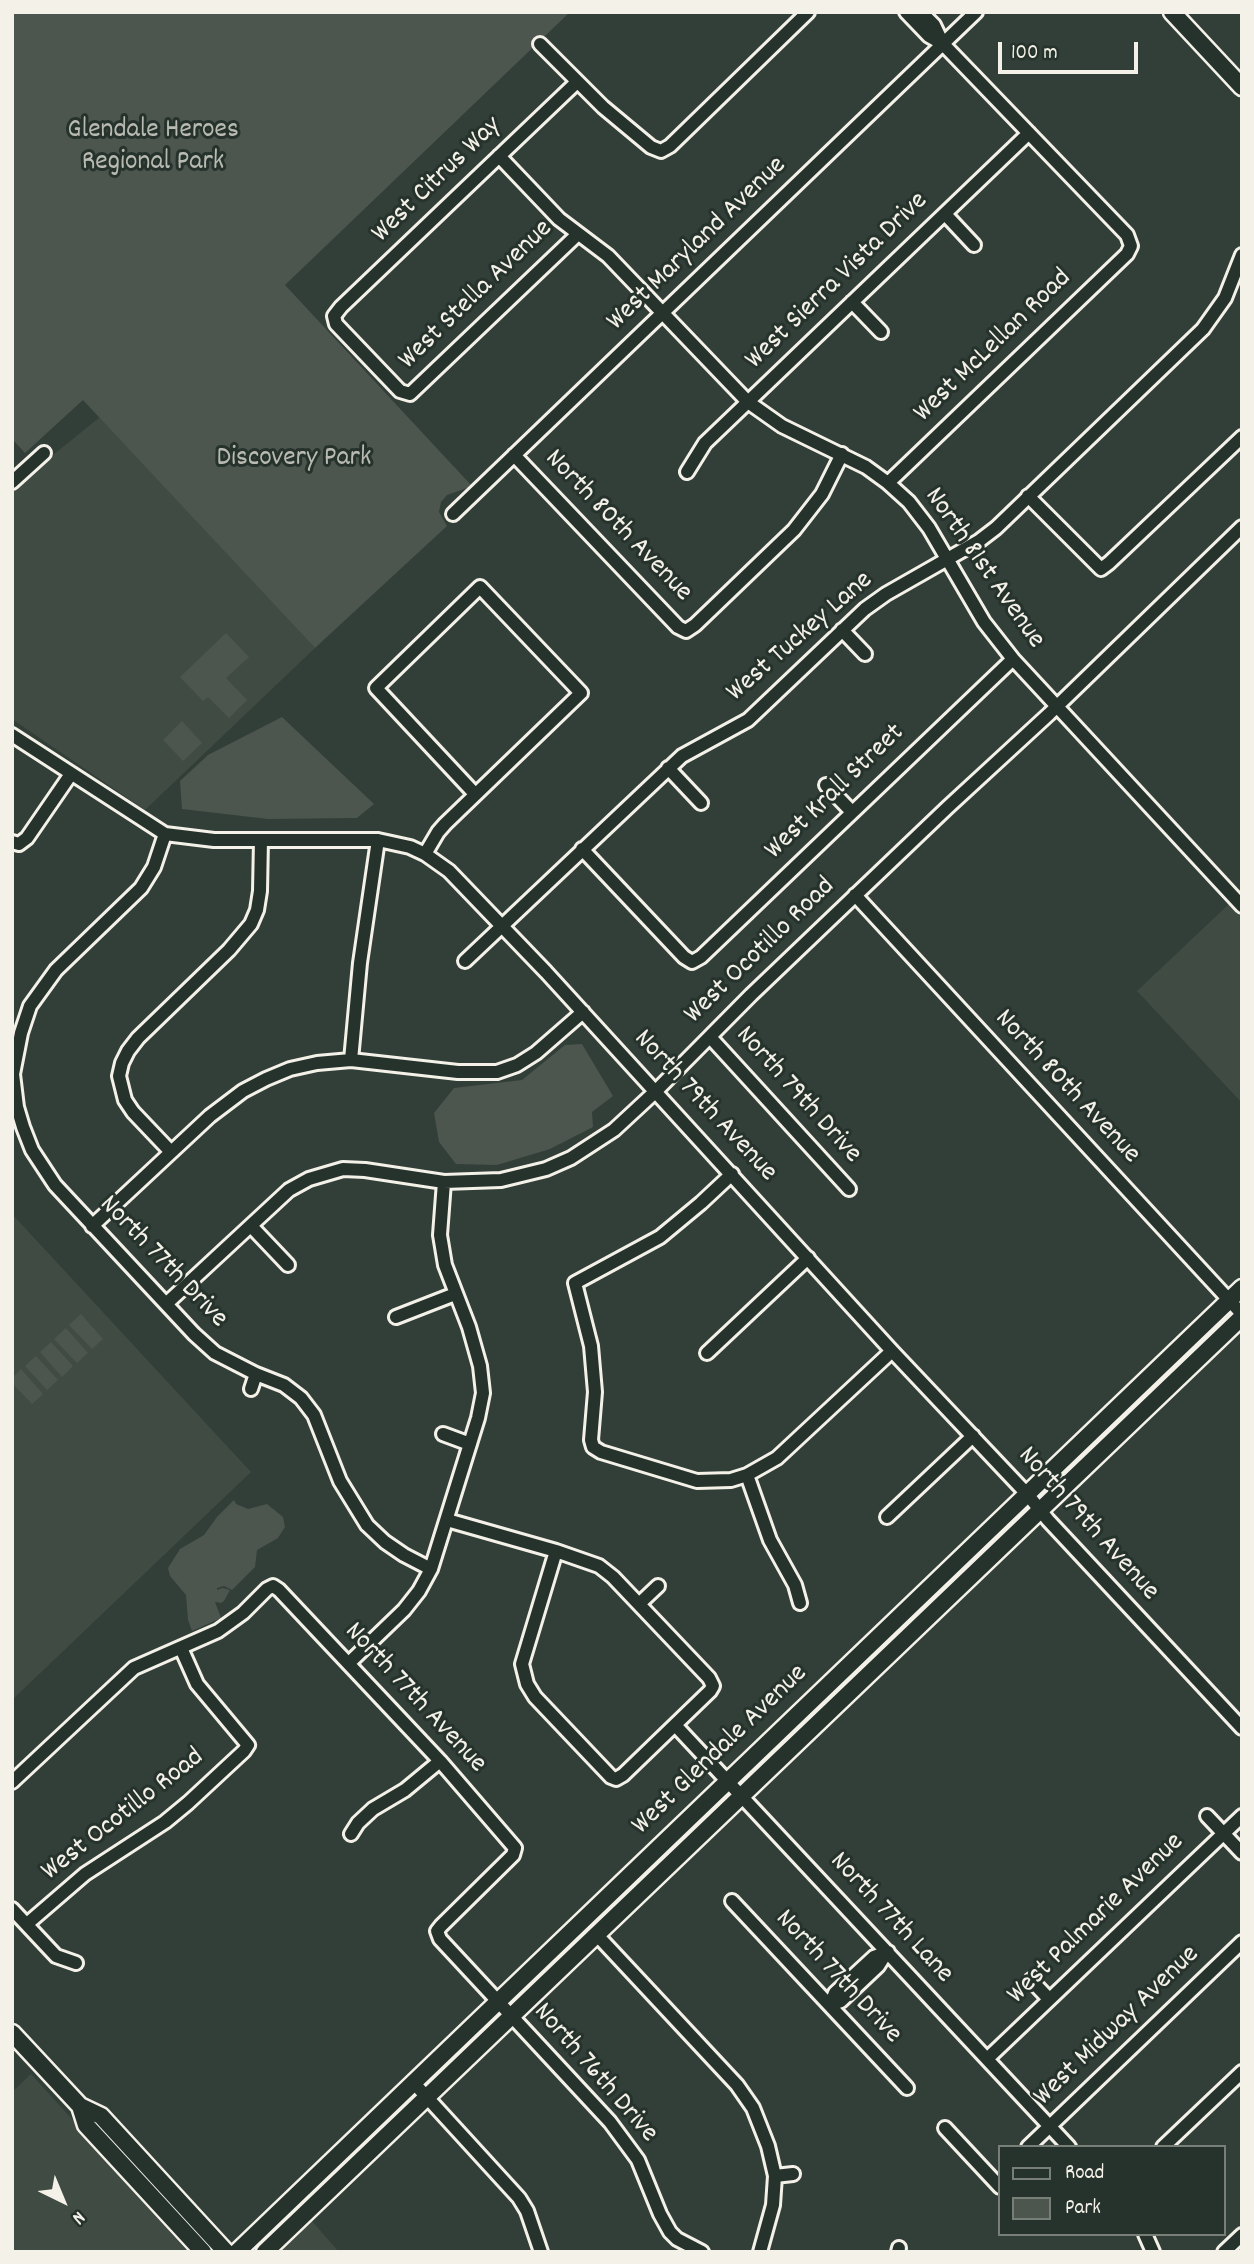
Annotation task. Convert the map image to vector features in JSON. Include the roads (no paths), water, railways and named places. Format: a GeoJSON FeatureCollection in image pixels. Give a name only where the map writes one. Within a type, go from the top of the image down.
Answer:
{"type":"FeatureCollection","features":[{"type":"Feature","properties":{"kind":"main road"},"geometry":{"type":"LineString","coordinates":[[1172,12],[1242,87]]}},
{"type":"Feature","properties":{"kind":"main road","name":"West Glendale Avenue"},"geometry":{"type":"LineString","coordinates":[[237,2252],[1242,1288]]}},
{"type":"Feature","properties":{"kind":"main road","name":"West Glendale Avenue"},"geometry":{"type":"LineString","coordinates":[[265,2252],[1242,1315]]}},
{"type":"Feature","properties":{"kind":"main road"},"geometry":{"type":"LineString","coordinates":[[12,2033],[80,2106],[101,2116],[226,2252]]}},
{"type":"Feature","properties":{"kind":"main road"},"geometry":{"type":"LineString","coordinates":[[80,2106],[86,2125],[203,2252]]}},
{"type":"Feature","properties":{"kind":"street"},"geometry":{"type":"LineString","coordinates":[[540,44],[577,82],[651,148],[661,151],[670,146],[808,12]]}},
{"type":"Feature","properties":{"kind":"street"},"geometry":{"type":"LineString","coordinates":[[906,12],[929,36],[943,44],[1029,133]]}},
{"type":"Feature","properties":{"kind":"street"},"geometry":{"type":"LineString","coordinates":[[921,12],[934,25],[943,44]]}},
{"type":"Feature","properties":{"kind":"street","name":"West Maryland Avenue"},"geometry":{"type":"LineString","coordinates":[[453,514],[976,12]]}},
{"type":"Feature","properties":{"kind":"street","name":"West Citrus Way"},"geometry":{"type":"LineString","coordinates":[[410,394],[400,391],[336,324],[334,316],[577,82]]}},
{"type":"Feature","properties":{"kind":"street","name":"West Sierra Vista Drive"},"geometry":{"type":"LineString","coordinates":[[687,472],[705,443],[1029,133]]}},
{"type":"Feature","properties":{"kind":"street","name":"West McLellan Road"},"geometry":{"type":"LineString","coordinates":[[888,483],[1127,254],[1131,246],[1127,235],[1029,133]]}},
{"type":"Feature","properties":{"kind":"street","name":"North 81st Avenue"},"geometry":{"type":"LineString","coordinates":[[499,156],[559,219],[608,256],[748,401],[782,426],[866,467],[888,483],[920,515],[984,622],[1013,659],[1242,906]]}},
{"type":"Feature","properties":{"kind":"street"},"geometry":{"type":"LineString","coordinates":[[945,214],[974,245]]}},
{"type":"Feature","properties":{"kind":"street","name":"West Stella Avenue"},"geometry":{"type":"LineString","coordinates":[[410,394],[578,234]]}},
{"type":"Feature","properties":{"kind":"street","name":"West Tuckey Lane"},"geometry":{"type":"LineString","coordinates":[[465,961],[668,768],[695,748],[748,720],[842,630],[886,594],[979,541],[1203,329],[1225,298],[1242,255]]}},
{"type":"Feature","properties":{"kind":"street"},"geometry":{"type":"LineString","coordinates":[[852,302],[881,332]]}},
{"type":"Feature","properties":{"kind":"street"},"geometry":{"type":"LineString","coordinates":[[1028,496],[1101,569],[1242,437]]}},
{"type":"Feature","properties":{"kind":"street"},"geometry":{"type":"LineString","coordinates":[[12,482],[44,453]]}},
{"type":"Feature","properties":{"kind":"street","name":"North 80th Avenue"},"geometry":{"type":"LineString","coordinates":[[514,455],[678,627],[686,631],[794,530],[822,494],[842,454]]}},
{"type":"Feature","properties":{"kind":"street","name":"West Ocotillo Road"},"geometry":{"type":"LineString","coordinates":[[444,1182],[501,1180],[546,1169],[571,1158],[614,1130],[855,895],[1057,706],[1242,527]]}},
{"type":"Feature","properties":{"kind":"street"},"geometry":{"type":"LineString","coordinates":[[425,854],[438,832],[580,693],[480,587],[376,688],[475,794]]}},
{"type":"Feature","properties":{"kind":"street"},"geometry":{"type":"LineString","coordinates":[[842,630],[865,654]]}},
{"type":"Feature","properties":{"kind":"street","name":"West Krall Street"},"geometry":{"type":"LineString","coordinates":[[582,849],[684,957],[692,962],[701,957],[1013,659]]}},
{"type":"Feature","properties":{"kind":"street","name":"North 79th Avenue"},"geometry":{"type":"LineString","coordinates":[[12,735],[165,834],[214,840],[378,840],[411,847],[449,871],[583,1012],[1051,1524],[1242,1728]]}},
{"type":"Feature","properties":{"kind":"street"},"geometry":{"type":"LineString","coordinates":[[668,768],[701,803]]}},
{"type":"Feature","properties":{"kind":"street"},"geometry":{"type":"LineString","coordinates":[[15,843],[27,838],[71,774]]}},
{"type":"Feature","properties":{"kind":"street"},"geometry":{"type":"LineString","coordinates":[[826,785],[852,812]]}},
{"type":"Feature","properties":{"kind":"street"},"geometry":{"type":"LineString","coordinates":[[13,1074],[20,1033],[30,1006],[41,989],[81,944],[141,888],[155,867],[165,834]]}},
{"type":"Feature","properties":{"kind":"street"},"geometry":{"type":"LineString","coordinates":[[171,1152],[125,1100],[119,1076],[122,1063],[138,1038],[229,950],[251,924],[257,910],[260,891],[261,840]]}},
{"type":"Feature","properties":{"kind":"street"},"geometry":{"type":"LineString","coordinates":[[351,1060],[360,963],[378,840]]}},
{"type":"Feature","properties":{"kind":"street","name":"North 80th Avenue"},"geometry":{"type":"LineString","coordinates":[[855,895],[1242,1315]]}},
{"type":"Feature","properties":{"kind":"street"},"geometry":{"type":"LineString","coordinates":[[92,1226],[228,1101],[266,1079],[299,1067],[351,1060],[458,1072],[497,1072],[517,1065],[536,1053],[583,1012]]}},
{"type":"Feature","properties":{"kind":"street","name":"North 79th Drive"},"geometry":{"type":"LineString","coordinates":[[710,1037],[849,1189]]}},
{"type":"Feature","properties":{"kind":"street","name":"North 77th Drive"},"geometry":{"type":"LineString","coordinates":[[13,1074],[16,1107],[32,1150],[55,1185],[215,1353],[284,1385],[301,1398],[314,1415],[340,1481],[367,1525],[385,1542],[431,1569]]}},
{"type":"Feature","properties":{"kind":"street"},"geometry":{"type":"LineString","coordinates":[[166,1304],[289,1190],[324,1173],[343,1169],[365,1170],[444,1182],[440,1235],[445,1265],[469,1327],[480,1366],[483,1393],[478,1418],[431,1569],[404,1610],[349,1663]]}},
{"type":"Feature","properties":{"kind":"street"},"geometry":{"type":"LineString","coordinates":[[732,1174],[660,1237],[575,1283],[591,1346],[595,1392],[591,1440],[593,1447],[601,1452],[697,1481],[715,1482],[747,1475],[777,1458],[892,1351]]}},
{"type":"Feature","properties":{"kind":"street"},"geometry":{"type":"LineString","coordinates":[[251,1226],[288,1265]]}},
{"type":"Feature","properties":{"kind":"street"},"geometry":{"type":"LineString","coordinates":[[707,1353],[808,1258]]}},
{"type":"Feature","properties":{"kind":"street"},"geometry":{"type":"LineString","coordinates":[[396,1317],[455,1294]]}},
{"type":"Feature","properties":{"kind":"street"},"geometry":{"type":"LineString","coordinates":[[251,1389],[256,1374]]}},
{"type":"Feature","properties":{"kind":"street"},"geometry":{"type":"LineString","coordinates":[[443,1434],[470,1444]]}},
{"type":"Feature","properties":{"kind":"street"},"geometry":{"type":"LineString","coordinates":[[887,1517],[973,1436]]}},
{"type":"Feature","properties":{"kind":"street"},"geometry":{"type":"LineString","coordinates":[[747,1475],[770,1540],[795,1584],[800,1603]]}},
{"type":"Feature","properties":{"kind":"street"},"geometry":{"type":"LineString","coordinates":[[447,1520],[556,1551],[599,1566],[613,1577],[709,1678],[713,1686],[710,1691],[616,1779],[611,1777],[535,1697],[527,1684],[522,1664],[556,1551]]}},
{"type":"Feature","properties":{"kind":"street","name":"North 77th Avenue"},"geometry":{"type":"LineString","coordinates":[[181,1648],[232,1622],[273,1586],[440,1761],[515,1848],[513,1855],[437,1931]]}},
{"type":"Feature","properties":{"kind":"street"},"geometry":{"type":"LineString","coordinates":[[639,1604],[658,1586]]}},
{"type":"Feature","properties":{"kind":"street"},"geometry":{"type":"LineString","coordinates":[[12,1782],[125,1675],[143,1663],[181,1648]]}},
{"type":"Feature","properties":{"kind":"street","name":"West Ocotillo Road"},"geometry":{"type":"LineString","coordinates":[[27,1924],[85,1874],[165,1822],[248,1745],[245,1738],[204,1693],[191,1673],[181,1648]]}},
{"type":"Feature","properties":{"kind":"street"},"geometry":{"type":"LineString","coordinates":[[508,1666],[522,1664]]}},
{"type":"Feature","properties":{"kind":"street","name":"North 77th Lane"},"geometry":{"type":"LineString","coordinates":[[675,1725],[1067,2145]]}},
{"type":"Feature","properties":{"kind":"street"},"geometry":{"type":"LineString","coordinates":[[351,1835],[358,1823],[373,1809],[405,1790],[440,1761]]}},
{"type":"Feature","properties":{"kind":"street"},"geometry":{"type":"LineString","coordinates":[[1207,1816],[1242,1853]]}},
{"type":"Feature","properties":{"kind":"street","name":"West Palmarie Avenue"},"geometry":{"type":"LineString","coordinates":[[986,2059],[1242,1816]]}},
{"type":"Feature","properties":{"kind":"street","name":"North 77th Drive"},"geometry":{"type":"LineString","coordinates":[[732,1901],[907,2088]]}},
{"type":"Feature","properties":{"kind":"street"},"geometry":{"type":"LineString","coordinates":[[12,1909],[56,1956],[76,1963]]}},
{"type":"Feature","properties":{"kind":"street","name":"North 76th Drive"},"geometry":{"type":"LineString","coordinates":[[437,1931],[440,1939],[621,2134],[638,2160],[670,2232],[677,2239],[702,2252]]}},
{"type":"Feature","properties":{"kind":"street"},"geometry":{"type":"LineString","coordinates":[[597,1935],[737,2085],[759,2120],[775,2176],[771,2216],[760,2252]]}},
{"type":"Feature","properties":{"kind":"street","name":"West Midway Avenue"},"geometry":{"type":"LineString","coordinates":[[1030,2145],[1242,1942]]}},
{"type":"Feature","properties":{"kind":"street"},"geometry":{"type":"LineString","coordinates":[[830,2005],[841,2001],[878,1966],[888,1952]]}},
{"type":"Feature","properties":{"kind":"street"},"geometry":{"type":"LineString","coordinates":[[1031,1980],[1049,1999]]}},
{"type":"Feature","properties":{"kind":"street"},"geometry":{"type":"LineString","coordinates":[[1165,2145],[1242,2072]]}},
{"type":"Feature","properties":{"kind":"street"},"geometry":{"type":"LineString","coordinates":[[413,2082],[519,2198],[527,2211],[541,2252]]}},
{"type":"Feature","properties":{"kind":"street"},"geometry":{"type":"LineString","coordinates":[[945,2128],[998,2180]]}},
{"type":"Feature","properties":{"kind":"street"},"geometry":{"type":"LineString","coordinates":[[775,2176],[793,2174]]}},
{"type":"Feature","properties":{"kind":"street"},"geometry":{"type":"LineString","coordinates":[[1224,2252],[1242,2235]]}},
{"type":"Feature","properties":{"kind":"street"},"geometry":{"type":"LineString","coordinates":[[1146,2236],[1153,2252]]}},
{"type":"Feature","properties":{"kind":"park label","name":"Glendale Heroes Regional Park"},"geometry":{"type":"Point","coordinates":[153,148]}},
{"type":"Feature","properties":{"kind":"park label","name":"Discovery Park"},"geometry":{"type":"Point","coordinates":[294,460]}}]}
